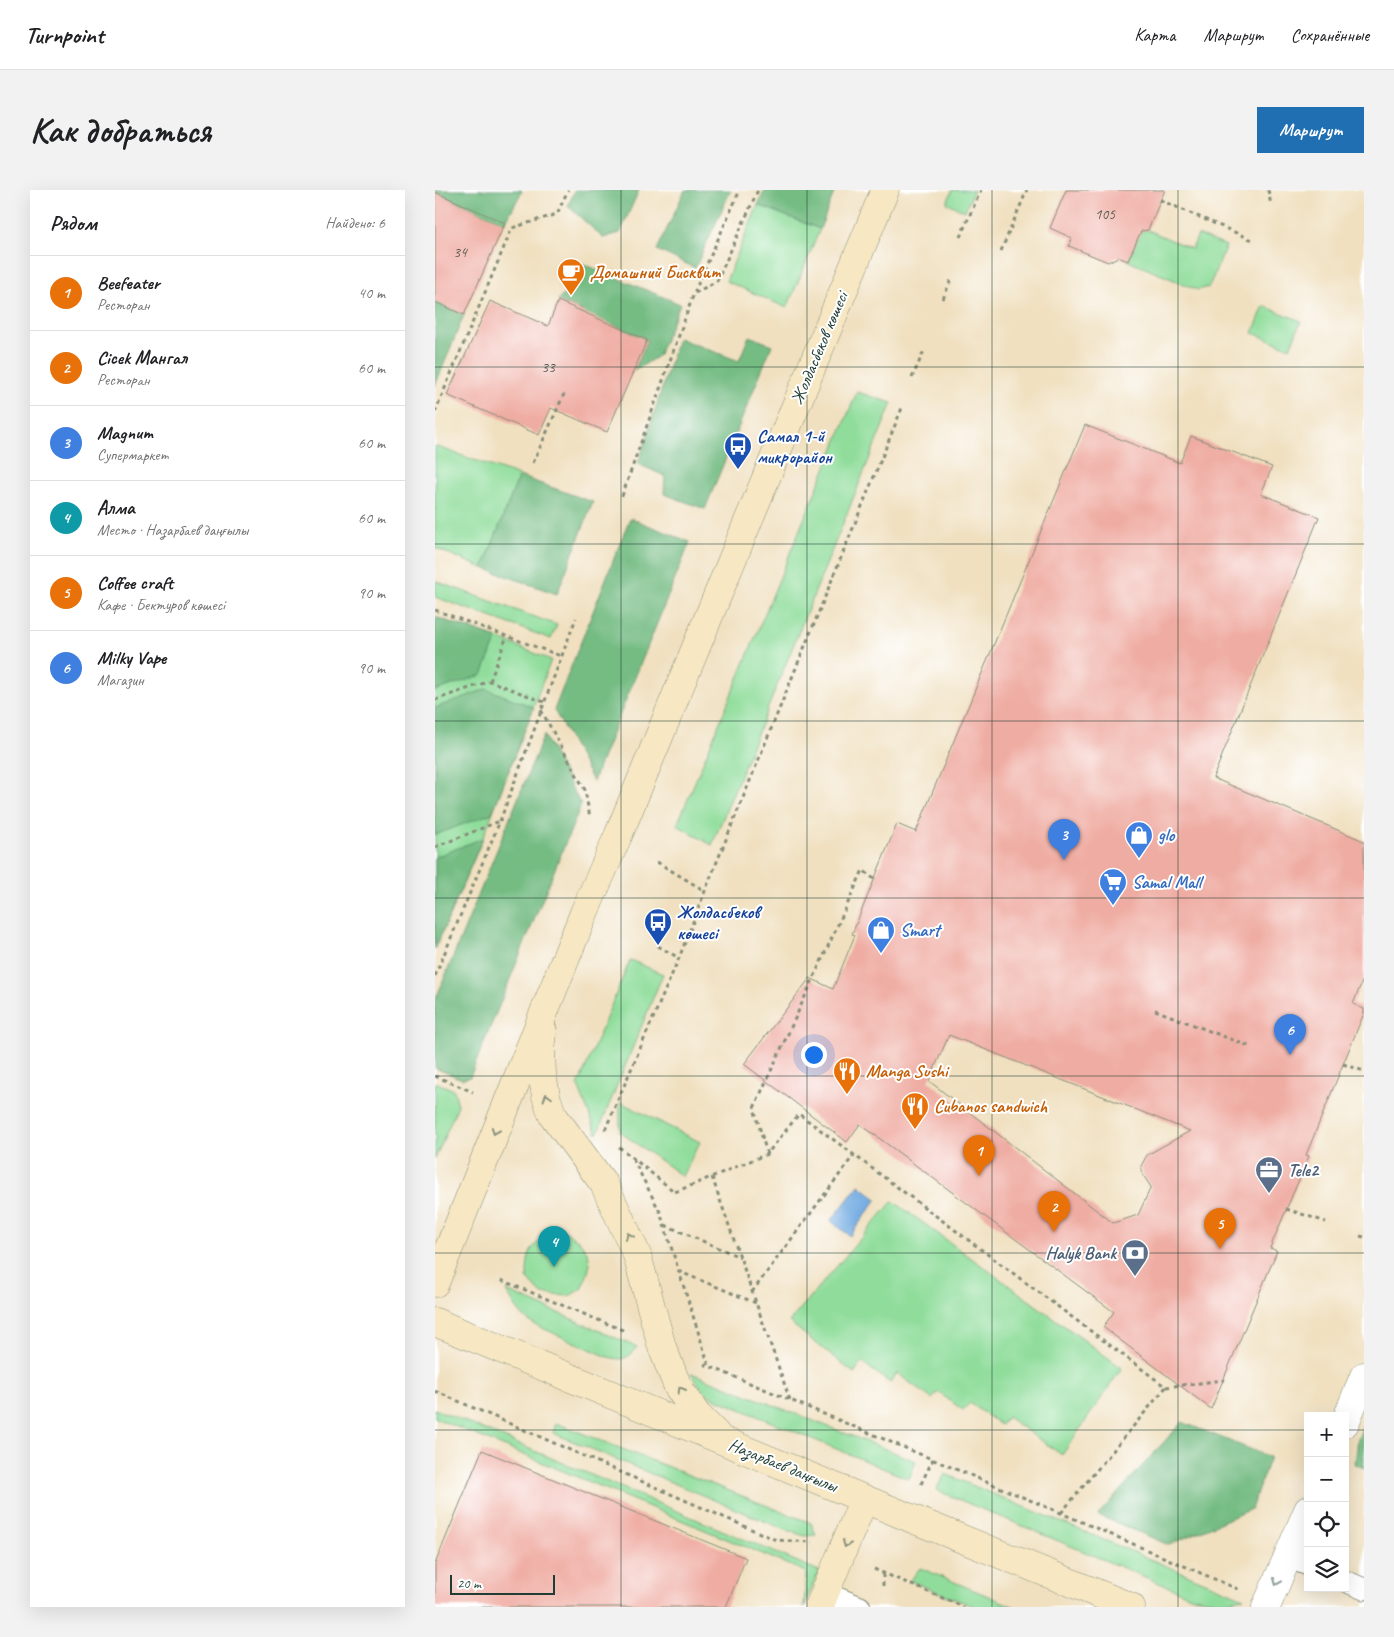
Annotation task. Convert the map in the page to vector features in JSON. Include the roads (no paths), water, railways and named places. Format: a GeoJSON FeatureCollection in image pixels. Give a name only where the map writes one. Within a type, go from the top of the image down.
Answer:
{"type":"FeatureCollection","features":[{"type":"Feature","properties":{"kind":"street","name":"Жолдасбеков көшесі"},"geometry":{"type":"LineString","coordinates":[[435,1282],[584,913],[622,827],[885,190]]}},
{"type":"Feature","properties":{"kind":"street"},"geometry":{"type":"LineString","coordinates":[[547,1005],[541,1051],[542,1074],[546,1096],[553,1114],[604,1184],[618,1212],[637,1254],[662,1347],[679,1388],[697,1415],[722,1440]]}},
{"type":"Feature","properties":{"kind":"street","name":"Назарбаев даңғылы"},"geometry":{"type":"LineString","coordinates":[[435,1322],[1131,1607]]}},
{"type":"Feature","properties":{"kind":"street"},"geometry":{"type":"LineString","coordinates":[[1349,1413],[1364,1376]]}},
{"type":"Feature","properties":{"kind":"street"},"geometry":{"type":"LineString","coordinates":[[822,1600],[864,1499]]}},
{"type":"Feature","properties":{"kind":"street"},"geometry":{"type":"LineString","coordinates":[[1266,1607],[1298,1561],[1304,1530]]}},
{"type":"Feature","properties":{"kind":"lane"},"geometry":{"type":"LineString","coordinates":[[1349,1583],[1364,1589]]}},
{"type":"Feature","properties":{"kind":"lane"},"geometry":{"type":"LineString","coordinates":[[822,1600],[861,1607]]}},
{"type":"Feature","properties":{"kind":"water"},"geometry":{"type":"Polygon","coordinates":[[[859,1185],[877,1199],[850,1236],[831,1221],[859,1185]]]}},
{"type":"Feature","properties":{"kind":"place","name":"Домашний Бисквит"},"geometry":{"type":"Point","coordinates":[571,296]}},
{"type":"Feature","properties":{"kind":"place","name":"Самал 1-й микрорайон"},"geometry":{"type":"Point","coordinates":[738,470]}},
{"type":"Feature","properties":{"kind":"place","name":"glo"},"geometry":{"type":"Point","coordinates":[1139,859]}},
{"type":"Feature","properties":{"kind":"place","name":"Magnum"},"geometry":{"type":"Point","coordinates":[1064,860]}},
{"type":"Feature","properties":{"kind":"place","name":"Samal Mall"},"geometry":{"type":"Point","coordinates":[1113,906]}},
{"type":"Feature","properties":{"kind":"place","name":"Жолдасбеков көшесі"},"geometry":{"type":"Point","coordinates":[658,946]}},
{"type":"Feature","properties":{"kind":"place","name":"Smart"},"geometry":{"type":"Point","coordinates":[881,954]}},
{"type":"Feature","properties":{"kind":"place","name":"Milky Vape"},"geometry":{"type":"Point","coordinates":[1290,1055]}},
{"type":"Feature","properties":{"kind":"place","name":"Manga Sushi"},"geometry":{"type":"Point","coordinates":[847,1095]}},
{"type":"Feature","properties":{"kind":"place","name":"Cubanos sandwich"},"geometry":{"type":"Point","coordinates":[915,1130]}},
{"type":"Feature","properties":{"kind":"place","name":"Beefeater"},"geometry":{"type":"Point","coordinates":[979,1176]}},
{"type":"Feature","properties":{"kind":"place","name":"Tele2"},"geometry":{"type":"Point","coordinates":[1269,1194]}},
{"type":"Feature","properties":{"kind":"place","name":"Cicek Мангал"},"geometry":{"type":"Point","coordinates":[1054,1232]}},
{"type":"Feature","properties":{"kind":"place","name":"Coffee craft"},"geometry":{"type":"Point","coordinates":[1220,1249]}},
{"type":"Feature","properties":{"kind":"place","name":"Алма"},"geometry":{"type":"Point","coordinates":[554,1267]}},
{"type":"Feature","properties":{"kind":"place","name":"Halyk Bank"},"geometry":{"type":"Point","coordinates":[1135,1277]}}]}
